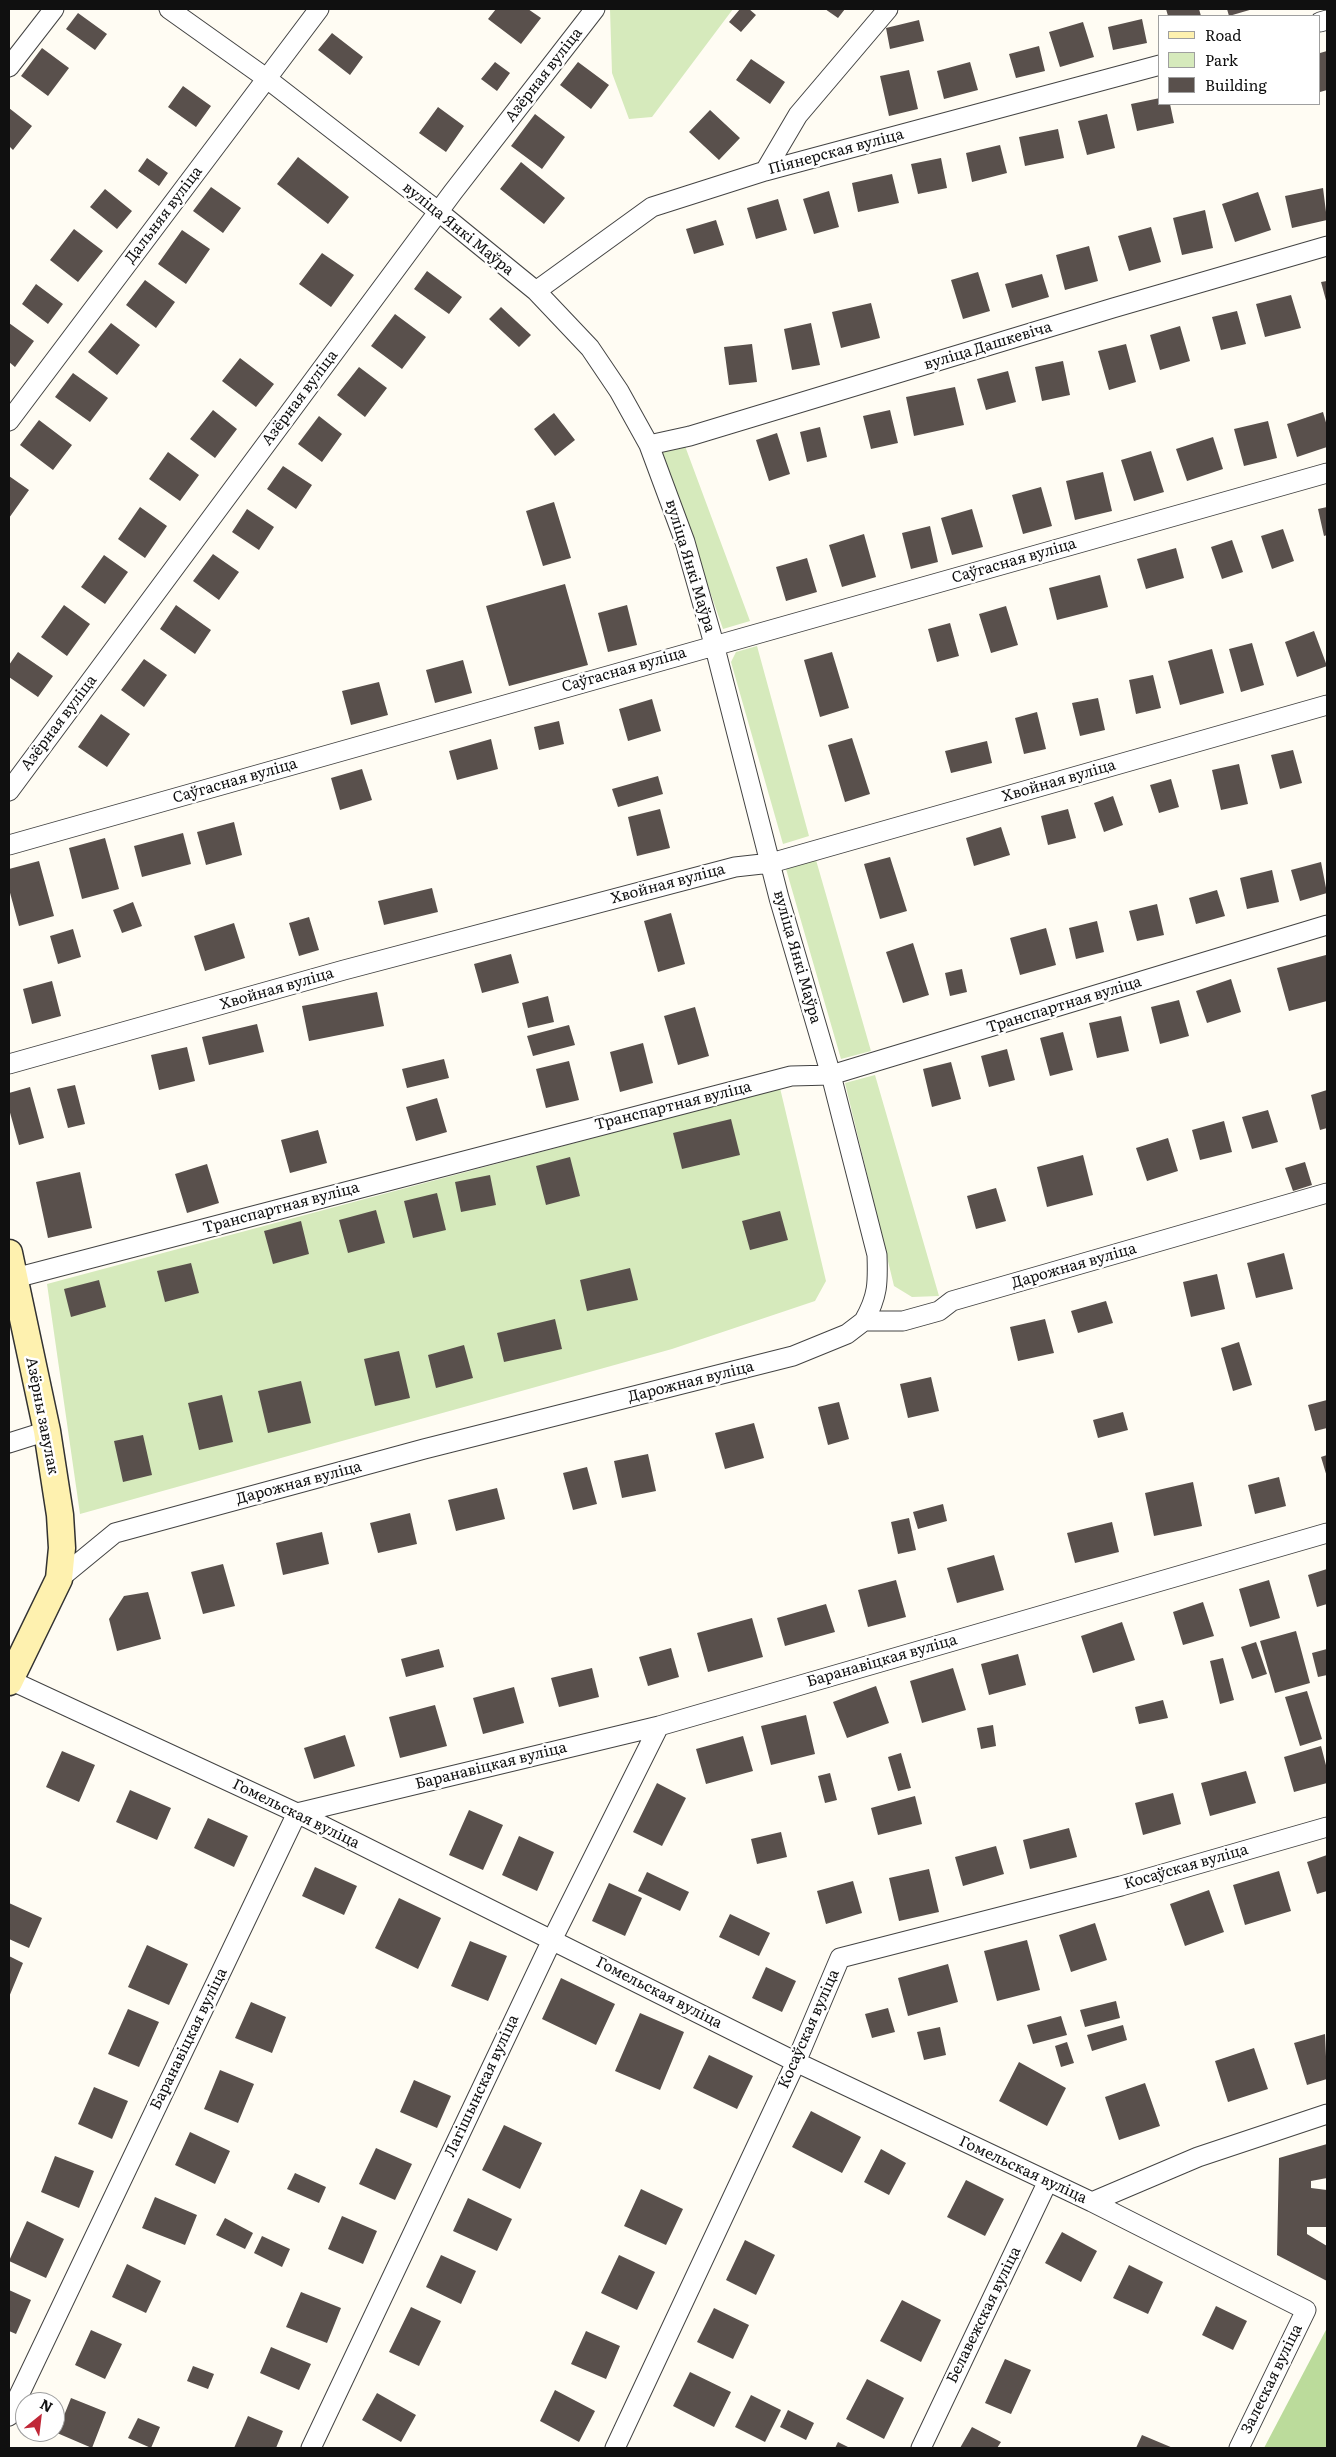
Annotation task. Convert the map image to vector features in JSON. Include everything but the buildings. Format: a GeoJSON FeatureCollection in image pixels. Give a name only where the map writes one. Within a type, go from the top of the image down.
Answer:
{"type":"FeatureCollection","features":[{"type":"Feature","properties":{"kind":"street"},"geometry":{"type":"LineString","coordinates":[[9,67],[54,9]]}},
{"type":"Feature","properties":{"kind":"street","name":"вуліца Янкі Маўра"},"geometry":{"type":"LineString","coordinates":[[170,9],[266,78],[439,212],[536,291],[590,348],[619,391],[649,445],[686,542],[771,863],[831,1074],[877,1254],[878,1283],[875,1302],[864,1321]]}},
{"type":"Feature","properties":{"kind":"street","name":"Дальняя вуліца"},"geometry":{"type":"LineString","coordinates":[[9,421],[319,9]]}},
{"type":"Feature","properties":{"kind":"street","name":"Азёрная вуліца"},"geometry":{"type":"LineString","coordinates":[[9,791],[439,212],[595,9]]}},
{"type":"Feature","properties":{"kind":"street"},"geometry":{"type":"LineString","coordinates":[[765,171],[798,114],[888,9]]}},
{"type":"Feature","properties":{"kind":"street","name":"Піянерская вуліца"},"geometry":{"type":"LineString","coordinates":[[536,291],[652,207],[765,171],[1158,66]]}},
{"type":"Feature","properties":{"kind":"street","name":"вуліца Дашкевіча"},"geometry":{"type":"LineString","coordinates":[[649,445],[699,434],[1113,308],[1327,246]]}},
{"type":"Feature","properties":{"kind":"street","name":"Саўгасная вуліца"},"geometry":{"type":"LineString","coordinates":[[9,845],[714,644],[1327,474]]}},
{"type":"Feature","properties":{"kind":"street","name":"Хвойная вуліца"},"geometry":{"type":"LineString","coordinates":[[9,1064],[354,967],[735,867],[771,863],[1327,705]]}},
{"type":"Feature","properties":{"kind":"street","name":"Транспартная вуліца"},"geometry":{"type":"LineString","coordinates":[[12,1266],[791,1076],[831,1074],[1327,926]]}},
{"type":"Feature","properties":{"kind":"street","name":"Дарожная вуліца"},"geometry":{"type":"LineString","coordinates":[[59,1580],[115,1533],[424,1449],[793,1356],[847,1334],[864,1321],[902,1321],[939,1311],[952,1301],[1327,1193]]}},
{"type":"Feature","properties":{"kind":"street","name":"Азёрны завулак"},"geometry":{"type":"LineString","coordinates":[[12,1266],[47,1431],[60,1515],[62,1548],[59,1580]]}},
{"type":"Feature","properties":{"kind":"street"},"geometry":{"type":"LineString","coordinates":[[9,1443],[47,1431]]}},
{"type":"Feature","properties":{"kind":"street","name":"Баранавіцкая вуліца"},"geometry":{"type":"LineString","coordinates":[[9,2416],[297,1813],[659,1726],[1327,1533]]}},
{"type":"Feature","properties":{"kind":"street"},"geometry":{"type":"LineString","coordinates":[[9,1681],[59,1580]]}},
{"type":"Feature","properties":{"kind":"street","name":"Гомельская вуліца"},"geometry":{"type":"LineString","coordinates":[[9,1681],[297,1813],[796,2062],[1092,2202],[1306,2310]]}},
{"type":"Feature","properties":{"kind":"street","name":"Лагішынская вуліца"},"geometry":{"type":"LineString","coordinates":[[311,2448],[552,1940],[659,1726]]}},
{"type":"Feature","properties":{"kind":"street","name":"Косаўская вуліца"},"geometry":{"type":"LineString","coordinates":[[615,2448],[796,2062],[840,1958],[1121,1886],[1327,1827]]}},
{"type":"Feature","properties":{"kind":"street"},"geometry":{"type":"LineString","coordinates":[[1092,2202],[1198,2157],[1327,2114]]}},
{"type":"Feature","properties":{"kind":"street","name":"Белавежская вуліца"},"geometry":{"type":"LineString","coordinates":[[920,2448],[1048,2181]]}},
{"type":"Feature","properties":{"kind":"street","name":"Залеская вуліца"},"geometry":{"type":"LineString","coordinates":[[1238,2448],[1306,2310]]}},
{"type":"Feature","properties":{"kind":"green space"},"geometry":{"type":"Polygon","coordinates":[[[610,9],[733,9],[652,117],[629,119],[612,73],[610,9]]]}},
{"type":"Feature","properties":{"kind":"green space"},"geometry":{"type":"Polygon","coordinates":[[[685,446],[750,621],[723,629],[661,451],[685,446]]]}},
{"type":"Feature","properties":{"kind":"green space"},"geometry":{"type":"Polygon","coordinates":[[[757,646],[809,836],[783,844],[731,662],[736,652],[757,646]]]}},
{"type":"Feature","properties":{"kind":"green space"},"geometry":{"type":"Polygon","coordinates":[[[816,860],[871,1051],[841,1059],[786,869],[816,860]]]}},
{"type":"Feature","properties":{"kind":"green space"},"geometry":{"type":"Polygon","coordinates":[[[875,1075],[939,1296],[912,1297],[894,1286],[845,1083],[875,1075]]]}},
{"type":"Feature","properties":{"kind":"green space"},"geometry":{"type":"Polygon","coordinates":[[[780,1088],[826,1281],[815,1301],[672,1349],[80,1514],[47,1284],[780,1088]]]}},
{"type":"Feature","properties":{"kind":"green space"},"geometry":{"type":"Polygon","coordinates":[[[1327,2328],[1327,2448],[1264,2448],[1327,2328]]]}}]}
